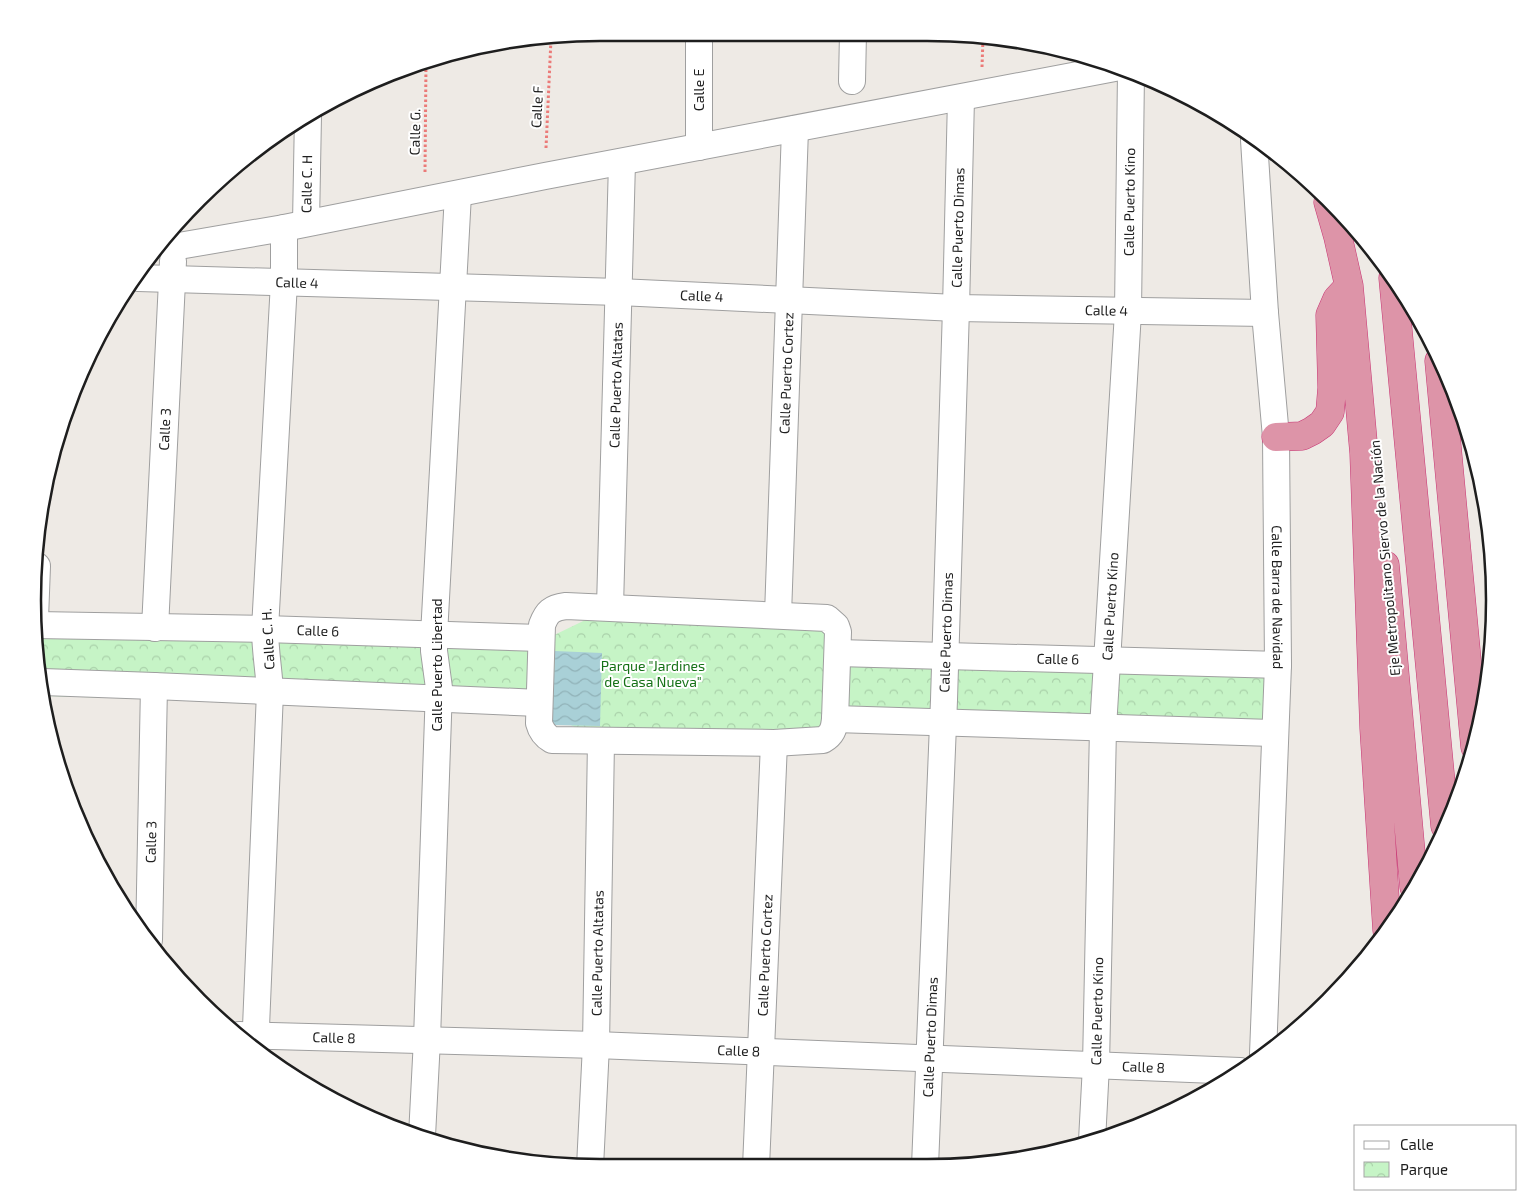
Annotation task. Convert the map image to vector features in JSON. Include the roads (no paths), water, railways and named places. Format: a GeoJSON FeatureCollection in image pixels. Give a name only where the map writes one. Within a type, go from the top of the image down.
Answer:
{"type":"FeatureCollection","features":[{"type":"Feature","properties":{"kind":"highway"},"geometry":{"type":"LineString","coordinates":[[1332,216],[1349,286],[1364,453],[1374,728],[1386,918]]}},
{"type":"Feature","properties":{"kind":"highway","name":"Eje Metropolitano Siervo de la Nación"},"geometry":{"type":"LineString","coordinates":[[1355,242],[1413,875]]}},
{"type":"Feature","properties":{"kind":"highway"},"geometry":{"type":"LineString","coordinates":[[1276,437],[1302,436],[1322,424],[1330,412],[1332,388],[1330,315],[1337,299],[1349,286]]}},
{"type":"Feature","properties":{"kind":"highway"},"geometry":{"type":"LineString","coordinates":[[1395,294],[1444,812]]}},
{"type":"Feature","properties":{"kind":"highway"},"geometry":{"type":"LineString","coordinates":[[1441,381],[1472,720]]}},
{"type":"Feature","properties":{"kind":"street","name":"Calle E"},"geometry":{"type":"LineString","coordinates":[[699,41],[699,147]]}},
{"type":"Feature","properties":{"kind":"street"},"geometry":{"type":"LineString","coordinates":[[852,81],[853,41]]}},
{"type":"Feature","properties":{"kind":"street"},"geometry":{"type":"LineString","coordinates":[[174,239],[295,226],[545,176],[1104,70]]}},
{"type":"Feature","properties":{"kind":"street","name":"Calle Puerto Kino"},"geometry":{"type":"LineString","coordinates":[[1092,1134],[1096,1065],[1103,728],[1128,312],[1131,80]]}},
{"type":"Feature","properties":{"kind":"street","name":"Calle Puerto Dimas"},"geometry":{"type":"LineString","coordinates":[[924,1159],[945,655],[961,98]]}},
{"type":"Feature","properties":{"kind":"street","name":"Calle C. H"},"geometry":{"type":"LineString","coordinates":[[295,226],[307,125]]}},
{"type":"Feature","properties":{"kind":"street","name":"Calle Puerto Cortez"},"geometry":{"type":"LineString","coordinates":[[778,615],[796,129]]}},
{"type":"Feature","properties":{"kind":"street","name":"Calle Barra de Navidad"},"geometry":{"type":"LineString","coordinates":[[1254,148],[1265,313],[1276,437],[1278,665],[1263,1046]]}},
{"type":"Feature","properties":{"kind":"street","name":"Calle Puerto Altatas"},"geometry":{"type":"LineString","coordinates":[[610,607],[622,162]]}},
{"type":"Feature","properties":{"kind":"street","name":"Calle Puerto Libertad"},"geometry":{"type":"LineString","coordinates":[[422,1130],[439,688],[434,636],[458,194]]}},
{"type":"Feature","properties":{"kind":"street","name":"Calle C. H."},"geometry":{"type":"LineString","coordinates":[[250,1035],[270,692],[270,678],[265,650],[265,629],[284,282],[295,226]]}},
{"type":"Feature","properties":{"kind":"street","name":"Calle 3"},"geometry":{"type":"LineString","coordinates":[[155,628],[174,239]]}},
{"type":"Feature","properties":{"kind":"street","name":"Calle 4"},"geometry":{"type":"LineString","coordinates":[[144,278],[619,292],[956,308],[1265,313]]}},
{"type":"Feature","properties":{"kind":"street"},"geometry":{"type":"LineString","coordinates":[[832,728],[838,632],[833,621],[827,618],[566,606],[556,607],[545,617],[541,638],[540,728],[552,740],[815,742],[832,728],[942,722],[1275,733]]}},
{"type":"Feature","properties":{"kind":"street","name":"Calle 6"},"geometry":{"type":"LineString","coordinates":[[42,625],[265,629],[541,638]]}},
{"type":"Feature","properties":{"kind":"street","name":"Calle 6"},"geometry":{"type":"LineString","coordinates":[[838,652],[1278,665]]}},
{"type":"Feature","properties":{"kind":"street"},"geometry":{"type":"LineString","coordinates":[[48,682],[539,703]]}},
{"type":"Feature","properties":{"kind":"street","name":"Calle 3"},"geometry":{"type":"LineString","coordinates":[[149,929],[154,686]]}},
{"type":"Feature","properties":{"kind":"street","name":"Calle Puerto Altatas"},"geometry":{"type":"LineString","coordinates":[[590,1159],[596,1044],[601,741]]}},
{"type":"Feature","properties":{"kind":"street","name":"Calle Puerto Cortez"},"geometry":{"type":"LineString","coordinates":[[756,1159],[774,743]]}},
{"type":"Feature","properties":{"kind":"street","name":"Calle 8"},"geometry":{"type":"LineString","coordinates":[[257,1041],[427,1039],[596,1044],[1228,1071]]}},
{"type":"Feature","properties":{"kind":"water"},"geometry":{"type":"Polygon","coordinates":[[[555,651],[602,653],[600,726],[552,725],[555,651]]]}},
{"type":"Feature","properties":{"kind":"park label","name":"Parque \"Jardines de Casa Nueva\""},"geometry":{"type":"Point","coordinates":[653,674]}}]}
